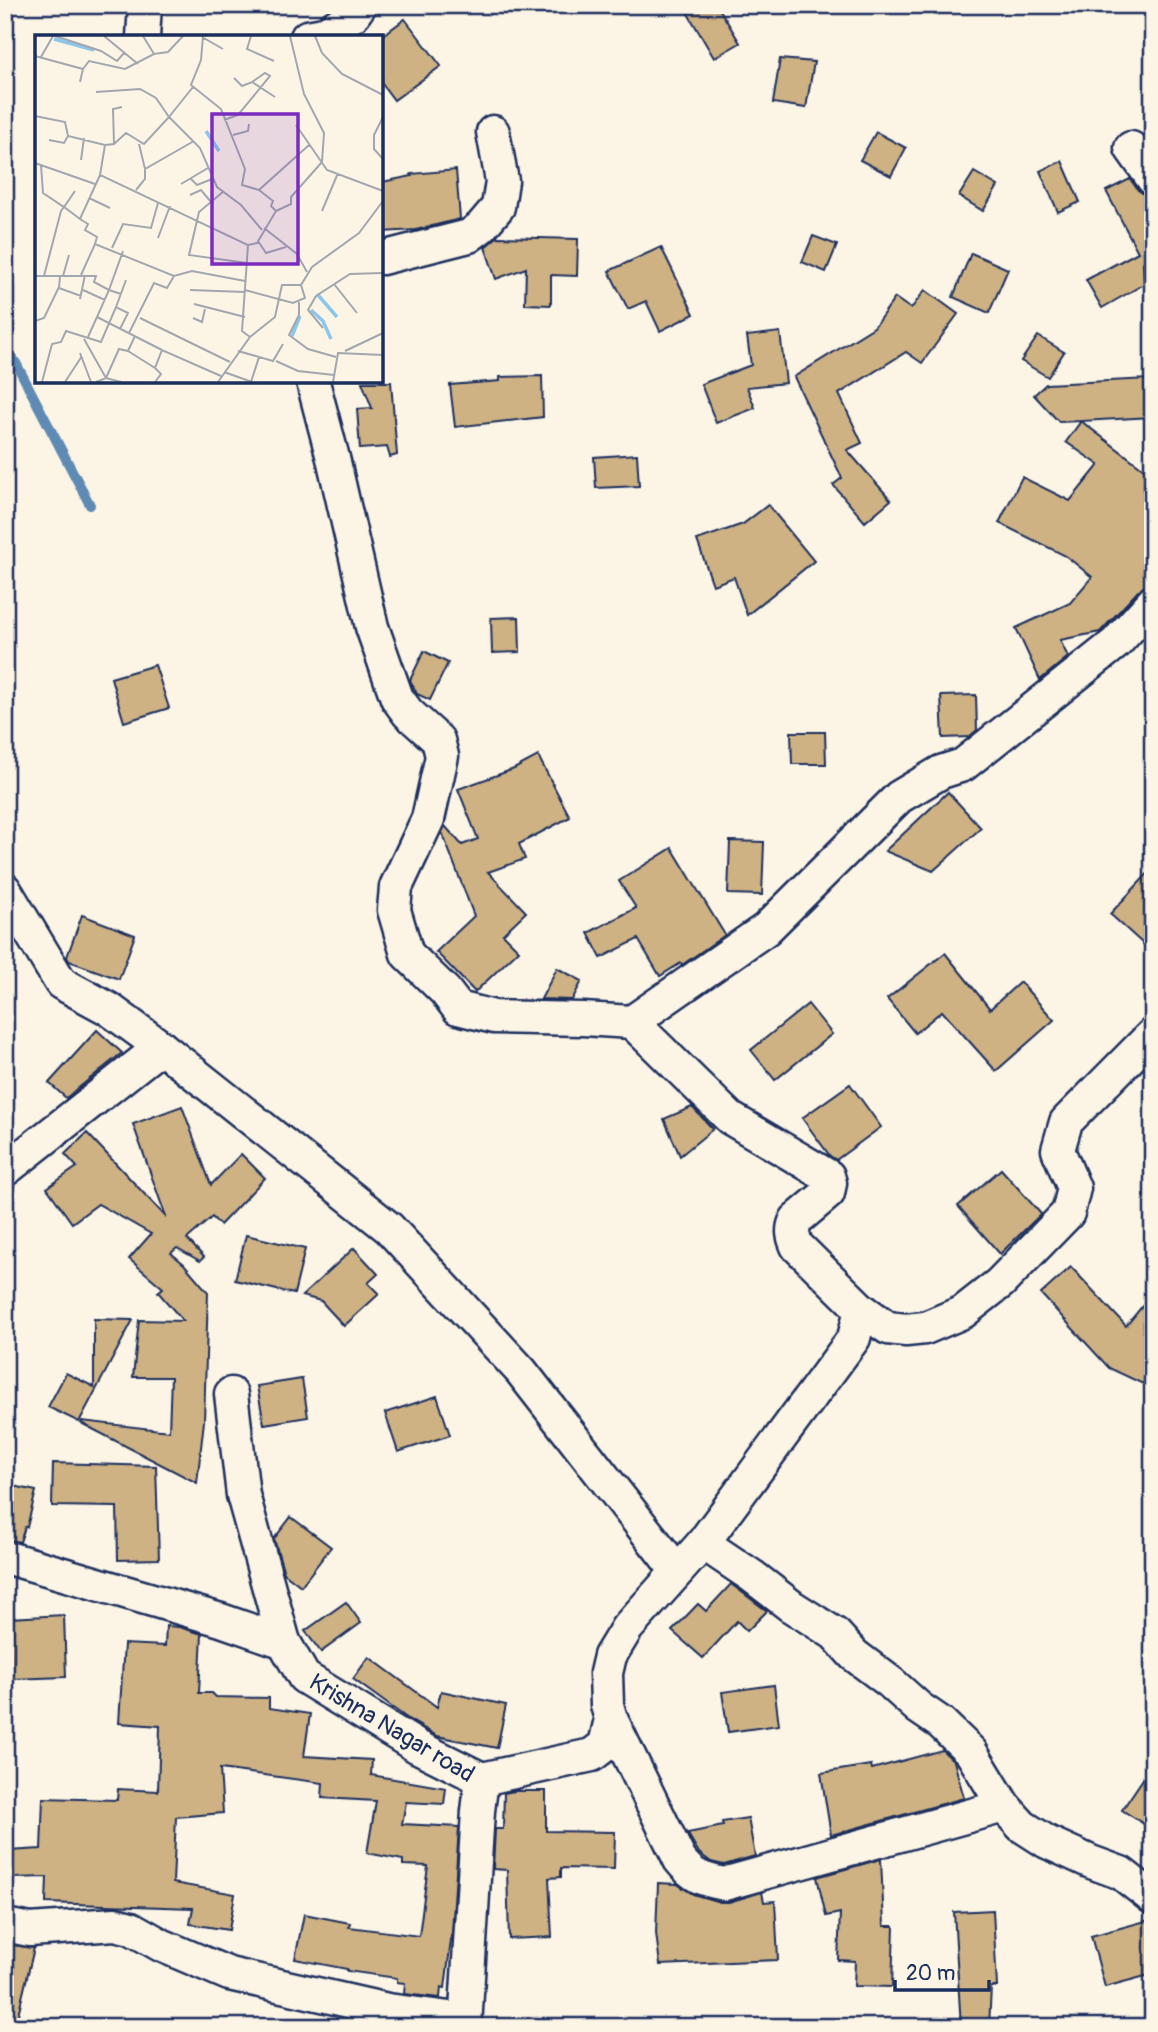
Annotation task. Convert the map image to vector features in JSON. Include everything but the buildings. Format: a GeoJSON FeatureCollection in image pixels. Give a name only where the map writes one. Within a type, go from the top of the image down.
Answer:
{"type":"FeatureCollection","features":[{"type":"Feature","properties":{"kind":"street"},"geometry":{"type":"LineString","coordinates":[[143,35],[145,5]]}},
{"type":"Feature","properties":{"kind":"street"},"geometry":{"type":"LineString","coordinates":[[318,35],[353,15],[360,5]]}},
{"type":"Feature","properties":{"kind":"street"},"geometry":{"type":"LineString","coordinates":[[383,258],[469,236],[481,227],[498,207],[502,181],[493,132]]}},
{"type":"Feature","properties":{"kind":"street"},"geometry":{"type":"LineString","coordinates":[[1131,148],[1153,180]]}},
{"type":"Feature","properties":{"kind":"street"},"geometry":{"type":"LineString","coordinates":[[313,383],[372,626],[397,698],[408,713],[438,740],[442,756],[428,819],[396,887],[394,910],[407,954],[458,1007],[494,1017],[632,1022],[766,929],[899,797],[941,772],[963,765],[1116,643],[1153,602]]}},
{"type":"Feature","properties":{"kind":"street"},"geometry":{"type":"LineString","coordinates":[[5,890],[61,984],[109,1009],[162,1047],[388,1228],[521,1371],[677,1571]]}},
{"type":"Feature","properties":{"kind":"street"},"geometry":{"type":"LineString","coordinates":[[632,1022],[730,1118],[828,1175],[828,1193],[796,1220],[792,1233],[797,1246],[861,1309],[888,1328],[906,1330],[925,1328],[963,1312],[1000,1283],[1068,1213],[1073,1188],[1058,1150],[1066,1122],[1153,1034]]}},
{"type":"Feature","properties":{"kind":"street"},"geometry":{"type":"LineString","coordinates":[[5,1170],[162,1047]]}},
{"type":"Feature","properties":{"kind":"street"},"geometry":{"type":"LineString","coordinates":[[861,1309],[854,1338],[703,1543],[627,1628],[610,1656],[606,1673],[607,1704],[611,1719],[680,1860],[697,1877],[724,1884],[1004,1805]]}},
{"type":"Feature","properties":{"kind":"street","name":"Krishna Nagar road"},"geometry":{"type":"LineString","coordinates":[[231,1394],[243,1495],[284,1642],[304,1677],[418,1747],[482,1779],[465,2023]]}},
{"type":"Feature","properties":{"kind":"street"},"geometry":{"type":"LineString","coordinates":[[703,1543],[835,1634],[854,1655],[941,1723],[971,1752],[1004,1805],[1023,1826],[1047,1842],[1121,1873],[1153,1898]]}},
{"type":"Feature","properties":{"kind":"street"},"geometry":{"type":"LineString","coordinates":[[5,1557],[221,1620],[284,1642]]}},
{"type":"Feature","properties":{"kind":"street"},"geometry":{"type":"LineString","coordinates":[[482,1779],[592,1755],[605,1745],[611,1719]]}},
{"type":"Feature","properties":{"kind":"street"},"geometry":{"type":"LineString","coordinates":[[5,1925],[30,1930],[115,1924],[131,1928],[161,1945],[229,1973],[387,2010],[465,2023]]}},
{"type":"Feature","properties":{"kind":"waterway"},"geometry":{"type":"LineString","coordinates":[[5,349],[16,363],[90,505]]}}]}
